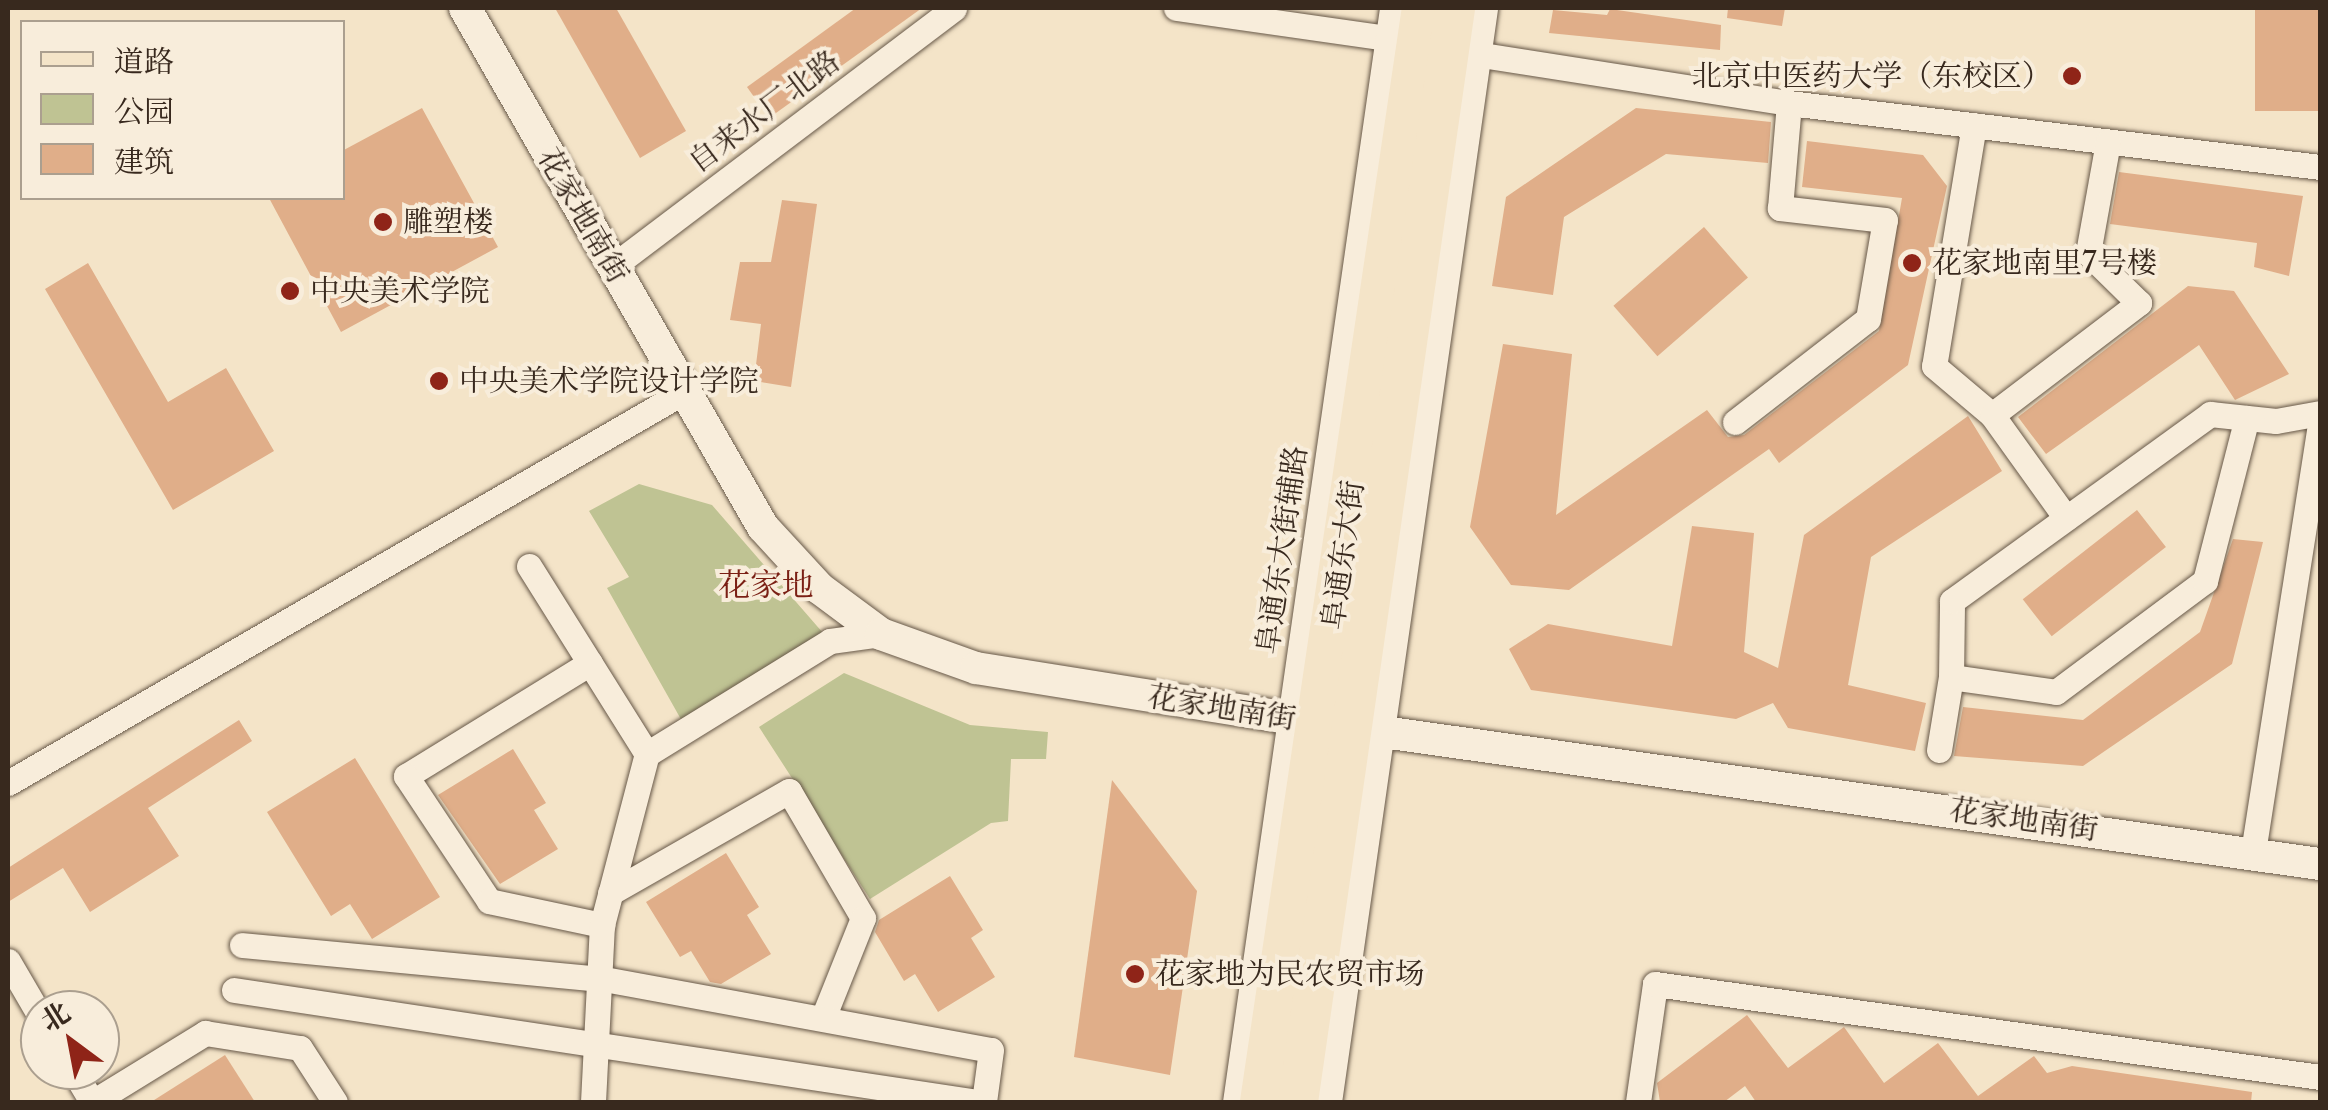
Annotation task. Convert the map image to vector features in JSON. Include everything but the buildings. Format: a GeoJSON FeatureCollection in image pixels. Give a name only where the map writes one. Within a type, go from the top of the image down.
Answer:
{"type":"FeatureCollection","features":[{"type":"Feature","properties":{"kind":"main road","name":"阜通东大街"},"geometry":{"type":"LineString","coordinates":[[1298,1102],[1335,725],[1431,38],[1455,8]]}},
{"type":"Feature","properties":{"kind":"main road","name":"阜通东大街"},"geometry":{"type":"LineString","coordinates":[[1260,1102],[1335,725]]}},
{"type":"Feature","properties":{"kind":"street","name":"花家地南街"},"geometry":{"type":"LineString","coordinates":[[464,8],[682,393],[764,527],[819,588],[880,634],[976,668],[1335,725],[2320,864]]}},
{"type":"Feature","properties":{"kind":"street","name":"自来水厂北路"},"geometry":{"type":"LineString","coordinates":[[612,267],[954,8]]}},
{"type":"Feature","properties":{"kind":"street"},"geometry":{"type":"LineString","coordinates":[[1176,8],[1431,38],[1789,103],[2320,167]]}},
{"type":"Feature","properties":{"kind":"street"},"geometry":{"type":"LineString","coordinates":[[1392,8],[1431,38]]}},
{"type":"Feature","properties":{"kind":"street"},"geometry":{"type":"LineString","coordinates":[[1431,38],[1486,8]]}},
{"type":"Feature","properties":{"kind":"street"},"geometry":{"type":"LineString","coordinates":[[1235,1102],[1335,725],[1431,38]]}},
{"type":"Feature","properties":{"kind":"street"},"geometry":{"type":"LineString","coordinates":[[1735,422],[1868,319],[1885,220],[1780,208],[1789,103]]}},
{"type":"Feature","properties":{"kind":"street"},"geometry":{"type":"LineString","coordinates":[[1974,125],[1934,366],[1992,415],[2066,518]]}},
{"type":"Feature","properties":{"kind":"street"},"geometry":{"type":"LineString","coordinates":[[1992,415],[2138,303],[2088,252],[2108,142]]}},
{"type":"Feature","properties":{"kind":"street"},"geometry":{"type":"LineString","coordinates":[[8,782],[682,393]]}},
{"type":"Feature","properties":{"kind":"street"},"geometry":{"type":"LineString","coordinates":[[1940,750],[1951,677],[1952,601],[2210,414],[2247,418],[2320,413]]}},
{"type":"Feature","properties":{"kind":"street"},"geometry":{"type":"LineString","coordinates":[[1951,677],[2056,692],[2205,581],[2247,418]]}},
{"type":"Feature","properties":{"kind":"street"},"geometry":{"type":"LineString","coordinates":[[2253,852],[2320,426]]}},
{"type":"Feature","properties":{"kind":"street"},"geometry":{"type":"LineString","coordinates":[[530,566],[647,754]]}},
{"type":"Feature","properties":{"kind":"street"},"geometry":{"type":"LineString","coordinates":[[593,1102],[604,979],[602,924],[647,754],[830,642],[880,634]]}},
{"type":"Feature","properties":{"kind":"street"},"geometry":{"type":"LineString","coordinates":[[590,663],[406,776],[488,901],[602,924]]}},
{"type":"Feature","properties":{"kind":"street"},"geometry":{"type":"LineString","coordinates":[[1329,1102],[1335,725]]}},
{"type":"Feature","properties":{"kind":"street"},"geometry":{"type":"LineString","coordinates":[[610,893],[789,791],[863,918],[823,1018]]}},
{"type":"Feature","properties":{"kind":"street"},"geometry":{"type":"LineString","coordinates":[[234,990],[598,1042],[929,1098],[981,1102],[991,1050],[604,979],[242,946]]}},
{"type":"Feature","properties":{"kind":"street"},"geometry":{"type":"LineString","coordinates":[[8,962],[25,990]]}},
{"type":"Feature","properties":{"kind":"street"},"geometry":{"type":"LineString","coordinates":[[1638,1102],[1655,984],[2320,1076]]}},
{"type":"Feature","properties":{"kind":"street"},"geometry":{"type":"LineString","coordinates":[[93,1102],[205,1033],[300,1048],[334,1102]]}},
{"type":"Feature","properties":{"kind":"green space"},"geometry":{"type":"Polygon","coordinates":[[[639,484],[712,505],[830,641],[687,730],[607,588],[629,577],[589,511],[639,484]]]}},
{"type":"Feature","properties":{"kind":"green space"},"geometry":{"type":"Polygon","coordinates":[[[844,673],[970,725],[1048,732],[1046,759],[1011,759],[1008,821],[991,823],[870,899],[759,727],[844,673]]]}},
{"type":"Feature","properties":{"kind":"place","name":"北京中医药大学（东校区）"},"geometry":{"type":"Point","coordinates":[2072,76]}},
{"type":"Feature","properties":{"kind":"place","name":"雕塑楼"},"geometry":{"type":"Point","coordinates":[383,222]}},
{"type":"Feature","properties":{"kind":"place","name":"花家地南里7号楼"},"geometry":{"type":"Point","coordinates":[1912,263]}},
{"type":"Feature","properties":{"kind":"place","name":"中央美术学院"},"geometry":{"type":"Point","coordinates":[290,291]}},
{"type":"Feature","properties":{"kind":"place","name":"中央美术学院设计学院"},"geometry":{"type":"Point","coordinates":[439,381]}},
{"type":"Feature","properties":{"kind":"place","name":"花家地为民农贸市场"},"geometry":{"type":"Point","coordinates":[1135,974]}},
{"type":"Feature","properties":{"kind":"district","name":"花家地"},"geometry":{"type":"Point","coordinates":[766,585]}}]}
